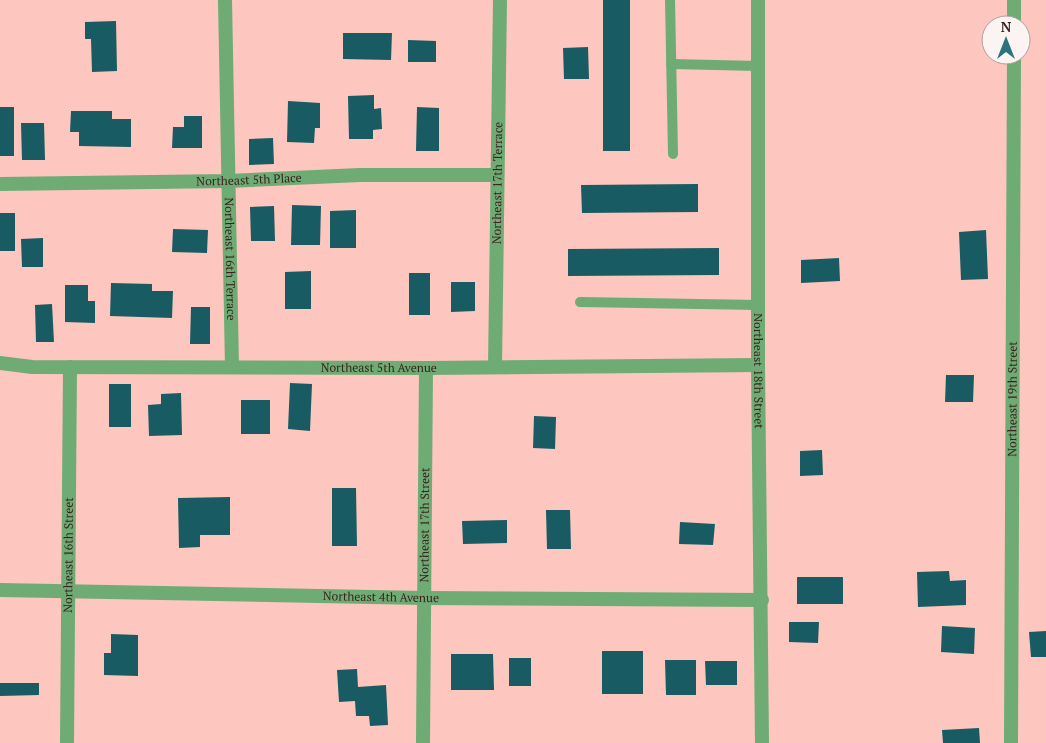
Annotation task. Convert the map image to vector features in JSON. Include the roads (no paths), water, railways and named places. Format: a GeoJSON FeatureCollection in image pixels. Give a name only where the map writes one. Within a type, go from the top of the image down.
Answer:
{"type":"FeatureCollection","features":[{"type":"Feature","properties":{"kind":"street","name":"Northeast 16th Terrace"},"geometry":{"type":"LineString","coordinates":[[225,0],[232,367]]}},
{"type":"Feature","properties":{"kind":"street","name":"Northeast 17th Terrace"},"geometry":{"type":"LineString","coordinates":[[495,367],[496,176],[500,0]]}},
{"type":"Feature","properties":{"kind":"street","name":"Northeast 18th Street"},"geometry":{"type":"LineString","coordinates":[[758,0],[758,365],[762,600],[762,743]]}},
{"type":"Feature","properties":{"kind":"street"},"geometry":{"type":"LineString","coordinates":[[1014,0],[1014,15]]}},
{"type":"Feature","properties":{"kind":"street","name":"Northeast 19th Street"},"geometry":{"type":"LineString","coordinates":[[1011,743],[1014,65]]}},
{"type":"Feature","properties":{"kind":"street","name":"Northeast 5th Place"},"geometry":{"type":"LineString","coordinates":[[0,184],[229,181],[360,175],[496,176]]}},
{"type":"Feature","properties":{"kind":"street","name":"Northeast 5th Avenue"},"geometry":{"type":"LineString","coordinates":[[0,363],[32,367],[426,368],[758,365]]}},
{"type":"Feature","properties":{"kind":"street","name":"Northeast 16th Street"},"geometry":{"type":"LineString","coordinates":[[66,743],[70,367]]}},
{"type":"Feature","properties":{"kind":"street","name":"Northeast 17th Street"},"geometry":{"type":"LineString","coordinates":[[423,743],[426,368]]}},
{"type":"Feature","properties":{"kind":"street","name":"Northeast 4th Avenue"},"geometry":{"type":"LineString","coordinates":[[0,590],[424,598],[762,600]]}},
{"type":"Feature","properties":{"kind":"lane"},"geometry":{"type":"LineString","coordinates":[[670,0],[673,154]]}},
{"type":"Feature","properties":{"kind":"lane"},"geometry":{"type":"LineString","coordinates":[[671,64],[758,66]]}},
{"type":"Feature","properties":{"kind":"lane"},"geometry":{"type":"LineString","coordinates":[[580,302],[758,305]]}}]}
